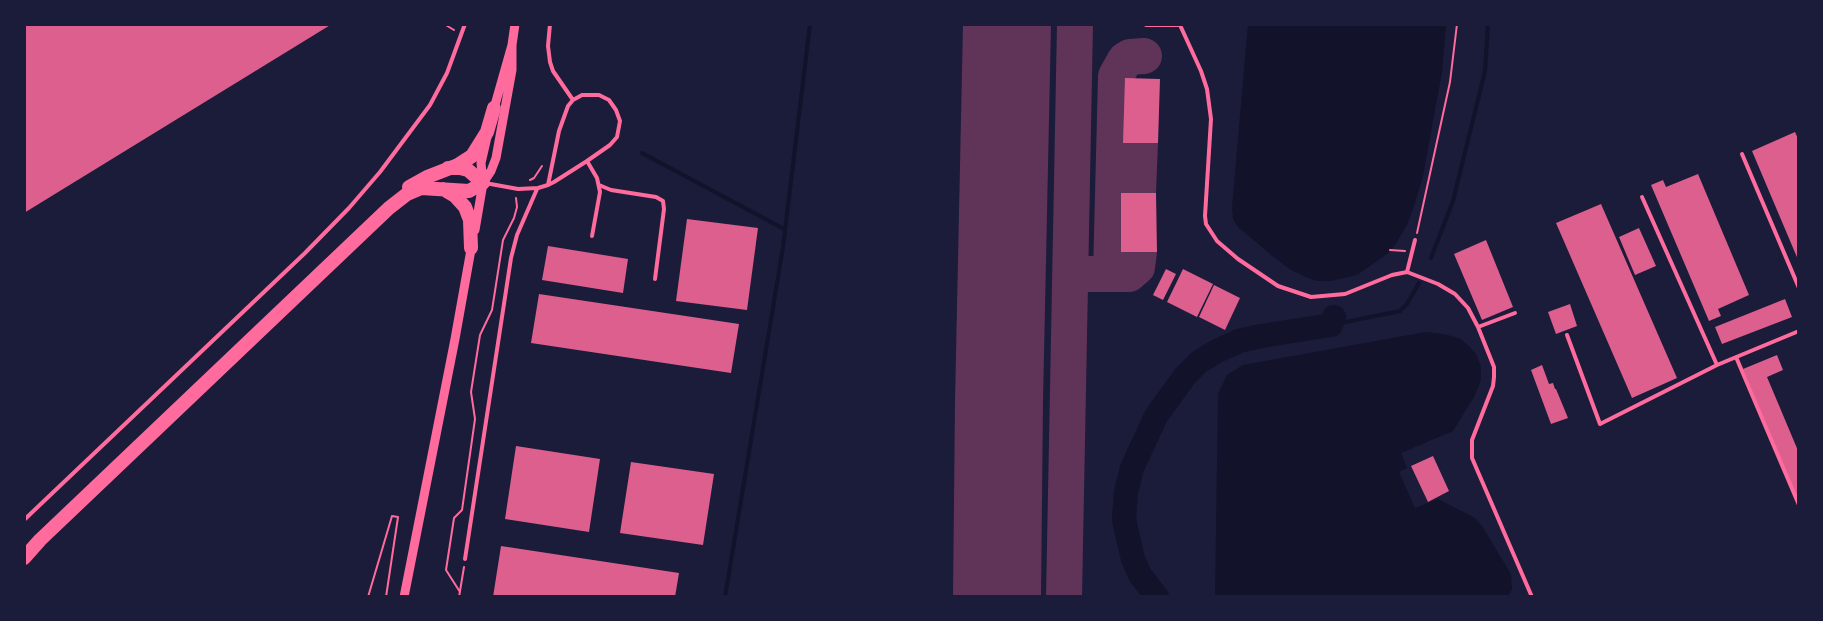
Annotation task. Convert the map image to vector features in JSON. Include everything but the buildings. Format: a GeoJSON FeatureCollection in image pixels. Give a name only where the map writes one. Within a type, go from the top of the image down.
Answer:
{"type":"FeatureCollection","features":[{"type":"Feature","properties":{"kind":"highway"},"geometry":{"type":"LineString","coordinates":[[389,208],[398,196],[412,185],[472,156],[487,132],[494,108]]}},
{"type":"Feature","properties":{"kind":"highway"},"geometry":{"type":"LineString","coordinates":[[24,558],[40,540],[389,208],[415,190],[429,187],[469,190],[483,183],[468,170],[448,168]]}},
{"type":"Feature","properties":{"kind":"highway"},"geometry":{"type":"LineString","coordinates":[[441,189],[455,196],[465,207],[470,220],[471,248]]}},
{"type":"Feature","properties":{"kind":"highway"},"geometry":{"type":"LineString","coordinates":[[24,552],[40,540]]}},
{"type":"Feature","properties":{"kind":"street"},"geometry":{"type":"LineString","coordinates":[[404,597],[483,183],[482,157],[512,45],[515,24]]}},
{"type":"Feature","properties":{"kind":"street"},"geometry":{"type":"LineString","coordinates":[[483,183],[496,158],[512,70],[512,45]]}},
{"type":"Feature","properties":{"kind":"lane"},"geometry":{"type":"LineString","coordinates":[[24,520],[305,253],[349,208],[380,172],[430,105],[447,74],[465,24]]}},
{"type":"Feature","properties":{"kind":"lane"},"geometry":{"type":"LineString","coordinates":[[550,24],[548,46],[550,62],[553,71],[573,100]]}},
{"type":"Feature","properties":{"kind":"lane"},"geometry":{"type":"LineString","coordinates":[[1146,25],[1180,24],[1201,71],[1209,104],[1210,133],[1204,216],[1210,233],[1217,241],[1255,272],[1273,283],[1289,291],[1311,297],[1345,294],[1392,275],[1407,272],[1438,284],[1455,294],[1468,308],[1494,367],[1493,386],[1472,440],[1472,458],[1532,597]]}},
{"type":"Feature","properties":{"kind":"lane"},"geometry":{"type":"LineString","coordinates":[[483,183],[518,189],[537,189],[548,185],[587,161],[610,145],[617,137],[620,127],[618,115],[609,100],[598,95],[582,95],[573,100],[562,118],[548,185]]}},
{"type":"Feature","properties":{"kind":"lane"},"geometry":{"type":"LineString","coordinates":[[1742,154],[1799,288]]}},
{"type":"Feature","properties":{"kind":"lane"},"geometry":{"type":"LineString","coordinates":[[587,161],[599,185],[592,236]]}},
{"type":"Feature","properties":{"kind":"lane"},"geometry":{"type":"LineString","coordinates":[[599,185],[611,190],[656,197],[663,201],[664,209],[655,279]]}},
{"type":"Feature","properties":{"kind":"lane"},"geometry":{"type":"LineString","coordinates":[[465,560],[511,258],[517,235],[537,189]]}},
{"type":"Feature","properties":{"kind":"lane"},"geometry":{"type":"LineString","coordinates":[[1642,197],[1717,365]]}},
{"type":"Feature","properties":{"kind":"lane"},"geometry":{"type":"LineString","coordinates":[[1407,272],[1415,240]]}},
{"type":"Feature","properties":{"kind":"lane"},"geometry":{"type":"LineString","coordinates":[[1478,327],[1515,313]]}},
{"type":"Feature","properties":{"kind":"lane"},"geometry":{"type":"LineString","coordinates":[[1567,335],[1600,424],[1717,365],[1799,331]]}},
{"type":"Feature","properties":{"kind":"lane"},"geometry":{"type":"LineString","coordinates":[[1736,357],[1799,505]]}},
{"type":"Feature","properties":{"kind":"path"},"geometry":{"type":"LineString","coordinates":[[1415,240],[1450,82],[1457,24]]}},
{"type":"Feature","properties":{"kind":"path"},"geometry":{"type":"LineString","coordinates":[[526,180],[534,178],[544,161]]}},
{"type":"Feature","properties":{"kind":"path"},"geometry":{"type":"LineString","coordinates":[[460,592],[446,570],[454,518],[462,510],[475,419],[471,392],[480,335],[492,310],[503,240],[514,218],[516,198]]}},
{"type":"Feature","properties":{"kind":"path"},"geometry":{"type":"LineString","coordinates":[[1390,250],[1412,251]]}},
{"type":"Feature","properties":{"kind":"path"},"geometry":{"type":"LineString","coordinates":[[368,597],[392,516],[398,517],[386,597]]}},
{"type":"Feature","properties":{"kind":"path"},"geometry":{"type":"LineString","coordinates":[[459,597],[465,560]]}},
{"type":"Feature","properties":{"kind":"shaded area"},"geometry":{"type":"Polygon","coordinates":[[[1248,24],[1446,24],[1442,72],[1423,176],[1415,203],[1407,225],[1395,245],[1387,254],[1357,275],[1331,281],[1317,281],[1306,277],[1291,270],[1275,258],[1238,227],[1233,219],[1232,208],[1248,24]]]}},
{"type":"Feature","properties":{"kind":"shaded area"},"geometry":{"type":"Polygon","coordinates":[[[1426,332],[1459,338],[1468,345],[1476,354],[1481,367],[1481,380],[1474,397],[1453,431],[1401,453],[1407,468],[1399,472],[1415,508],[1438,499],[1475,518],[1482,526],[1511,574],[1512,589],[1508,597],[1215,597],[1218,394],[1227,375],[1243,365],[1426,332]]]}},
{"type":"Feature","properties":{"kind":"waterway"},"geometry":{"type":"LineString","coordinates":[[725,597],[783,247],[810,24]]}},
{"type":"Feature","properties":{"kind":"waterway"},"geometry":{"type":"LineString","coordinates":[[1431,258],[1453,201],[1485,71],[1488,24]]}},
{"type":"Feature","properties":{"kind":"waterway"},"geometry":{"type":"LineString","coordinates":[[642,153],[784,229]]}},
{"type":"Feature","properties":{"kind":"waterway"},"geometry":{"type":"LineString","coordinates":[[1331,325],[1400,311],[1407,304],[1419,283]]}},
{"type":"Feature","properties":{"kind":"waterway"},"geometry":{"type":"LineString","coordinates":[[1157,597],[1140,575],[1133,559],[1124,520],[1126,492],[1132,468],[1156,416],[1185,376],[1199,362],[1217,351],[1239,341],[1331,325],[1334,317]]}},
{"type":"Feature","properties":{"kind":"taxiway"},"geometry":{"type":"LineString","coordinates":[[1064,597],[1075,24]]}},
{"type":"Feature","properties":{"kind":"taxiway"},"geometry":{"type":"LineString","coordinates":[[1111,274],[1116,76],[1125,60],[1130,57],[1144,56]]}},
{"type":"Feature","properties":{"kind":"taxiway"},"geometry":{"type":"LineString","coordinates":[[1138,193],[1140,143]]}},
{"type":"Feature","properties":{"kind":"taxiway"},"geometry":{"type":"LineString","coordinates":[[1091,274],[1129,274],[1137,267],[1139,252]]}},
{"type":"Feature","properties":{"kind":"runway"},"geometry":{"type":"LineString","coordinates":[[997,597],[1007,24]]}}]}
